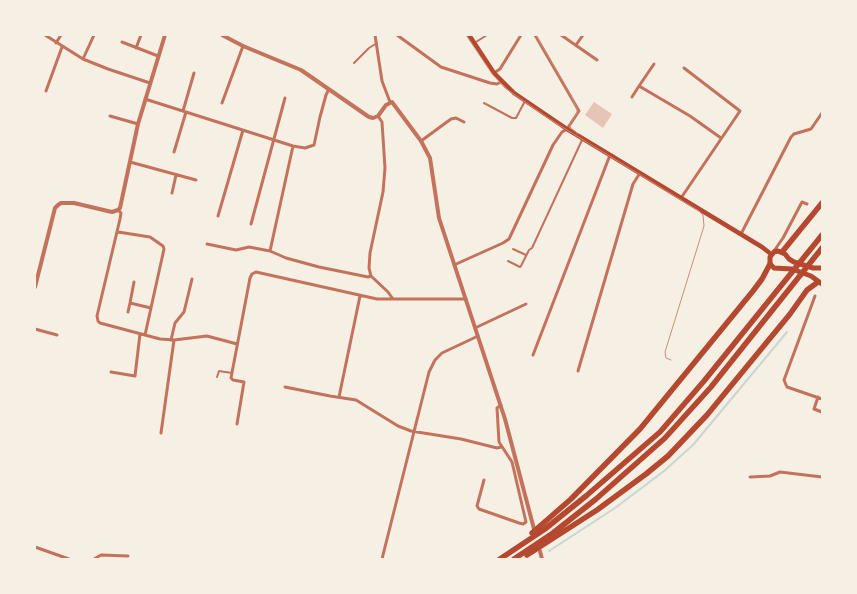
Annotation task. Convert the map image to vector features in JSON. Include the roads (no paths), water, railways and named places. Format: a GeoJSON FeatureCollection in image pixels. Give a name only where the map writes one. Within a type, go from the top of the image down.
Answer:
{"type":"FeatureCollection","features":[{"type":"Feature","properties":{"kind":"highway"},"geometry":{"type":"LineString","coordinates":[[782,252],[822,203]]}},
{"type":"Feature","properties":{"kind":"highway"},"geometry":{"type":"LineString","coordinates":[[499,559],[545,529],[660,432],[704,381],[822,235]]}},
{"type":"Feature","properties":{"kind":"highway"},"geometry":{"type":"LineString","coordinates":[[514,559],[553,533],[596,499],[665,438],[711,388],[822,248]]}},
{"type":"Feature","properties":{"kind":"highway"},"geometry":{"type":"LineString","coordinates":[[499,559],[545,524],[640,429],[753,292],[770,264]]}},
{"type":"Feature","properties":{"kind":"highway"},"geometry":{"type":"LineString","coordinates":[[518,559],[536,550],[597,510],[668,456],[707,415],[807,290],[820,283]]}},
{"type":"Feature","properties":{"kind":"main road"},"geometry":{"type":"LineString","coordinates":[[469,35],[501,82],[525,101],[567,129],[773,253],[782,252],[794,262],[813,268],[822,268]]}},
{"type":"Feature","properties":{"kind":"main road"},"geometry":{"type":"LineString","coordinates":[[773,253],[770,264],[774,268],[792,269],[810,276],[820,283]]}},
{"type":"Feature","properties":{"kind":"street"},"geometry":{"type":"LineString","coordinates":[[44,35],[83,59],[108,70],[150,84]]}},
{"type":"Feature","properties":{"kind":"street"},"geometry":{"type":"LineString","coordinates":[[56,43],[61,35]]}},
{"type":"Feature","properties":{"kind":"street"},"geometry":{"type":"LineString","coordinates":[[83,59],[94,35]]}},
{"type":"Feature","properties":{"kind":"street"},"geometry":{"type":"LineString","coordinates":[[136,48],[141,35]]}},
{"type":"Feature","properties":{"kind":"street"},"geometry":{"type":"LineString","coordinates":[[35,286],[55,208],[58,205],[67,202],[112,212],[118,210],[121,204],[138,124],[165,35]]}},
{"type":"Feature","properties":{"kind":"street"},"geometry":{"type":"LineString","coordinates":[[222,35],[243,46],[301,70],[369,117],[378,116],[384,106],[390,102]]}},
{"type":"Feature","properties":{"kind":"street"},"geometry":{"type":"LineString","coordinates":[[376,35],[382,81],[390,102],[393,103],[421,141],[430,158],[437,210],[501,405],[534,529]]}},
{"type":"Feature","properties":{"kind":"street"},"geometry":{"type":"LineString","coordinates":[[397,35],[441,67],[490,83],[496,84],[501,82]]}},
{"type":"Feature","properties":{"kind":"street"},"geometry":{"type":"LineString","coordinates":[[494,73],[500,69],[521,35]]}},
{"type":"Feature","properties":{"kind":"street"},"geometry":{"type":"LineString","coordinates":[[454,265],[503,243],[509,238],[553,145],[579,111],[535,35]]}},
{"type":"Feature","properties":{"kind":"street"},"geometry":{"type":"LineString","coordinates":[[560,35],[597,60]]}},
{"type":"Feature","properties":{"kind":"street"},"geometry":{"type":"LineString","coordinates":[[576,45],[583,35]]}},
{"type":"Feature","properties":{"kind":"street"},"geometry":{"type":"LineString","coordinates":[[122,42],[158,56]]}},
{"type":"Feature","properties":{"kind":"street"},"geometry":{"type":"LineString","coordinates":[[222,103],[243,46]]}},
{"type":"Feature","properties":{"kind":"street"},"geometry":{"type":"LineString","coordinates":[[46,91],[62,47]]}},
{"type":"Feature","properties":{"kind":"street"},"geometry":{"type":"LineString","coordinates":[[632,96],[654,64]]}},
{"type":"Feature","properties":{"kind":"street"},"geometry":{"type":"LineString","coordinates":[[681,198],[740,111],[684,68]]}},
{"type":"Feature","properties":{"kind":"street"},"geometry":{"type":"LineString","coordinates":[[174,152],[194,73]]}},
{"type":"Feature","properties":{"kind":"street"},"geometry":{"type":"LineString","coordinates":[[639,86],[690,116],[721,138]]}},
{"type":"Feature","properties":{"kind":"street"},"geometry":{"type":"LineString","coordinates":[[145,99],[292,146],[305,148],[314,146],[329,89]]}},
{"type":"Feature","properties":{"kind":"street"},"geometry":{"type":"LineString","coordinates":[[251,224],[285,98]]}},
{"type":"Feature","properties":{"kind":"street"},"geometry":{"type":"LineString","coordinates":[[741,234],[790,137],[794,134],[811,130],[822,113]]}},
{"type":"Feature","properties":{"kind":"street"},"geometry":{"type":"LineString","coordinates":[[110,116],[138,124]]}},
{"type":"Feature","properties":{"kind":"street"},"geometry":{"type":"LineString","coordinates":[[378,116],[382,122],[385,168],[383,192],[370,253],[369,268],[371,276],[393,299]]}},
{"type":"Feature","properties":{"kind":"street"},"geometry":{"type":"LineString","coordinates":[[421,141],[451,119],[456,118],[464,122]]}},
{"type":"Feature","properties":{"kind":"street"},"geometry":{"type":"LineString","coordinates":[[218,216],[243,130]]}},
{"type":"Feature","properties":{"kind":"street"},"geometry":{"type":"LineString","coordinates":[[270,251],[292,146]]}},
{"type":"Feature","properties":{"kind":"street"},"geometry":{"type":"LineString","coordinates":[[533,355],[610,155]]}},
{"type":"Feature","properties":{"kind":"street"},"geometry":{"type":"LineString","coordinates":[[130,162],[196,180]]}},
{"type":"Feature","properties":{"kind":"street"},"geometry":{"type":"LineString","coordinates":[[578,371],[634,184],[640,173]]}},
{"type":"Feature","properties":{"kind":"street"},"geometry":{"type":"LineString","coordinates":[[172,193],[176,174]]}},
{"type":"Feature","properties":{"kind":"street"},"geometry":{"type":"LineString","coordinates":[[773,253],[784,238],[802,202],[807,204]]}},
{"type":"Feature","properties":{"kind":"street"},"geometry":{"type":"LineString","coordinates":[[118,210],[121,216],[98,320],[103,325],[142,335],[172,340],[207,336],[225,339],[237,344]]}},
{"type":"Feature","properties":{"kind":"street"},"geometry":{"type":"LineString","coordinates":[[112,372],[135,376],[142,335],[151,308],[164,252],[163,246],[156,240],[145,236],[118,232]]}},
{"type":"Feature","properties":{"kind":"street"},"geometry":{"type":"LineString","coordinates":[[207,244],[236,250],[249,247],[270,251],[286,258],[368,277],[371,276]]}},
{"type":"Feature","properties":{"kind":"street"},"geometry":{"type":"LineString","coordinates":[[237,424],[244,382],[231,378],[252,274],[256,272],[377,299],[466,300]]}},
{"type":"Feature","properties":{"kind":"street"},"geometry":{"type":"LineString","coordinates":[[161,433],[175,323],[184,312],[192,279]]}},
{"type":"Feature","properties":{"kind":"street"},"geometry":{"type":"LineString","coordinates":[[128,312],[134,282]]}},
{"type":"Feature","properties":{"kind":"street"},"geometry":{"type":"LineString","coordinates":[[339,397],[360,296]]}},
{"type":"Feature","properties":{"kind":"street"},"geometry":{"type":"LineString","coordinates":[[815,296],[784,380],[787,387],[820,398],[814,409],[822,412]]}},
{"type":"Feature","properties":{"kind":"street"},"geometry":{"type":"LineString","coordinates":[[130,303],[151,308]]}},
{"type":"Feature","properties":{"kind":"street"},"geometry":{"type":"LineString","coordinates":[[475,328],[526,304]]}},
{"type":"Feature","properties":{"kind":"street"},"geometry":{"type":"LineString","coordinates":[[35,329],[57,335]]}},
{"type":"Feature","properties":{"kind":"street"},"geometry":{"type":"LineString","coordinates":[[382,559],[429,372],[435,360],[450,349],[478,336]]}},
{"type":"Feature","properties":{"kind":"street"},"geometry":{"type":"LineString","coordinates":[[285,387],[358,401],[398,426],[414,431],[461,439],[497,448],[501,447]]}},
{"type":"Feature","properties":{"kind":"street"},"geometry":{"type":"LineString","coordinates":[[484,480],[477,506],[479,509],[519,523],[523,524],[526,522],[512,462],[501,447],[497,430],[496,408],[501,405]]}},
{"type":"Feature","properties":{"kind":"street"},"geometry":{"type":"LineString","coordinates":[[750,477],[770,476],[780,472],[822,477]]}},
{"type":"Feature","properties":{"kind":"street"},"geometry":{"type":"LineString","coordinates":[[35,547],[70,559]]}},
{"type":"Feature","properties":{"kind":"street"},"geometry":{"type":"LineString","coordinates":[[540,551],[542,559]]}},
{"type":"Feature","properties":{"kind":"street"},"geometry":{"type":"LineString","coordinates":[[94,559],[101,556],[128,556]]}},
{"type":"Feature","properties":{"kind":"lane"},"geometry":{"type":"LineString","coordinates":[[474,44],[487,35]]}},
{"type":"Feature","properties":{"kind":"lane"},"geometry":{"type":"LineString","coordinates":[[354,63],[369,48],[377,44]]}},
{"type":"Feature","properties":{"kind":"lane"},"geometry":{"type":"LineString","coordinates":[[484,103],[512,118],[516,118],[525,101]]}},
{"type":"Feature","properties":{"kind":"lane"},"geometry":{"type":"LineString","coordinates":[[508,262],[520,267],[532,248],[583,138]]}},
{"type":"Feature","properties":{"kind":"lane"},"geometry":{"type":"LineString","coordinates":[[513,249],[526,255]]}},
{"type":"Feature","properties":{"kind":"lane"},"geometry":{"type":"LineString","coordinates":[[217,377],[219,371],[232,373]]}},
{"type":"Feature","properties":{"kind":"waterway"},"geometry":{"type":"LineString","coordinates":[[549,551],[615,508],[664,471],[693,445],[787,332]]}},
{"type":"Feature","properties":{"kind":"tram line"},"geometry":{"type":"LineString","coordinates":[[466,35],[493,75],[505,88],[554,122],[703,215],[704,226],[665,352],[666,358],[671,360]]}},
{"type":"Feature","properties":{"kind":"tram line"},"geometry":{"type":"LineString","coordinates":[[536,35],[571,95],[577,109],[570,127],[578,134]]}}]}
